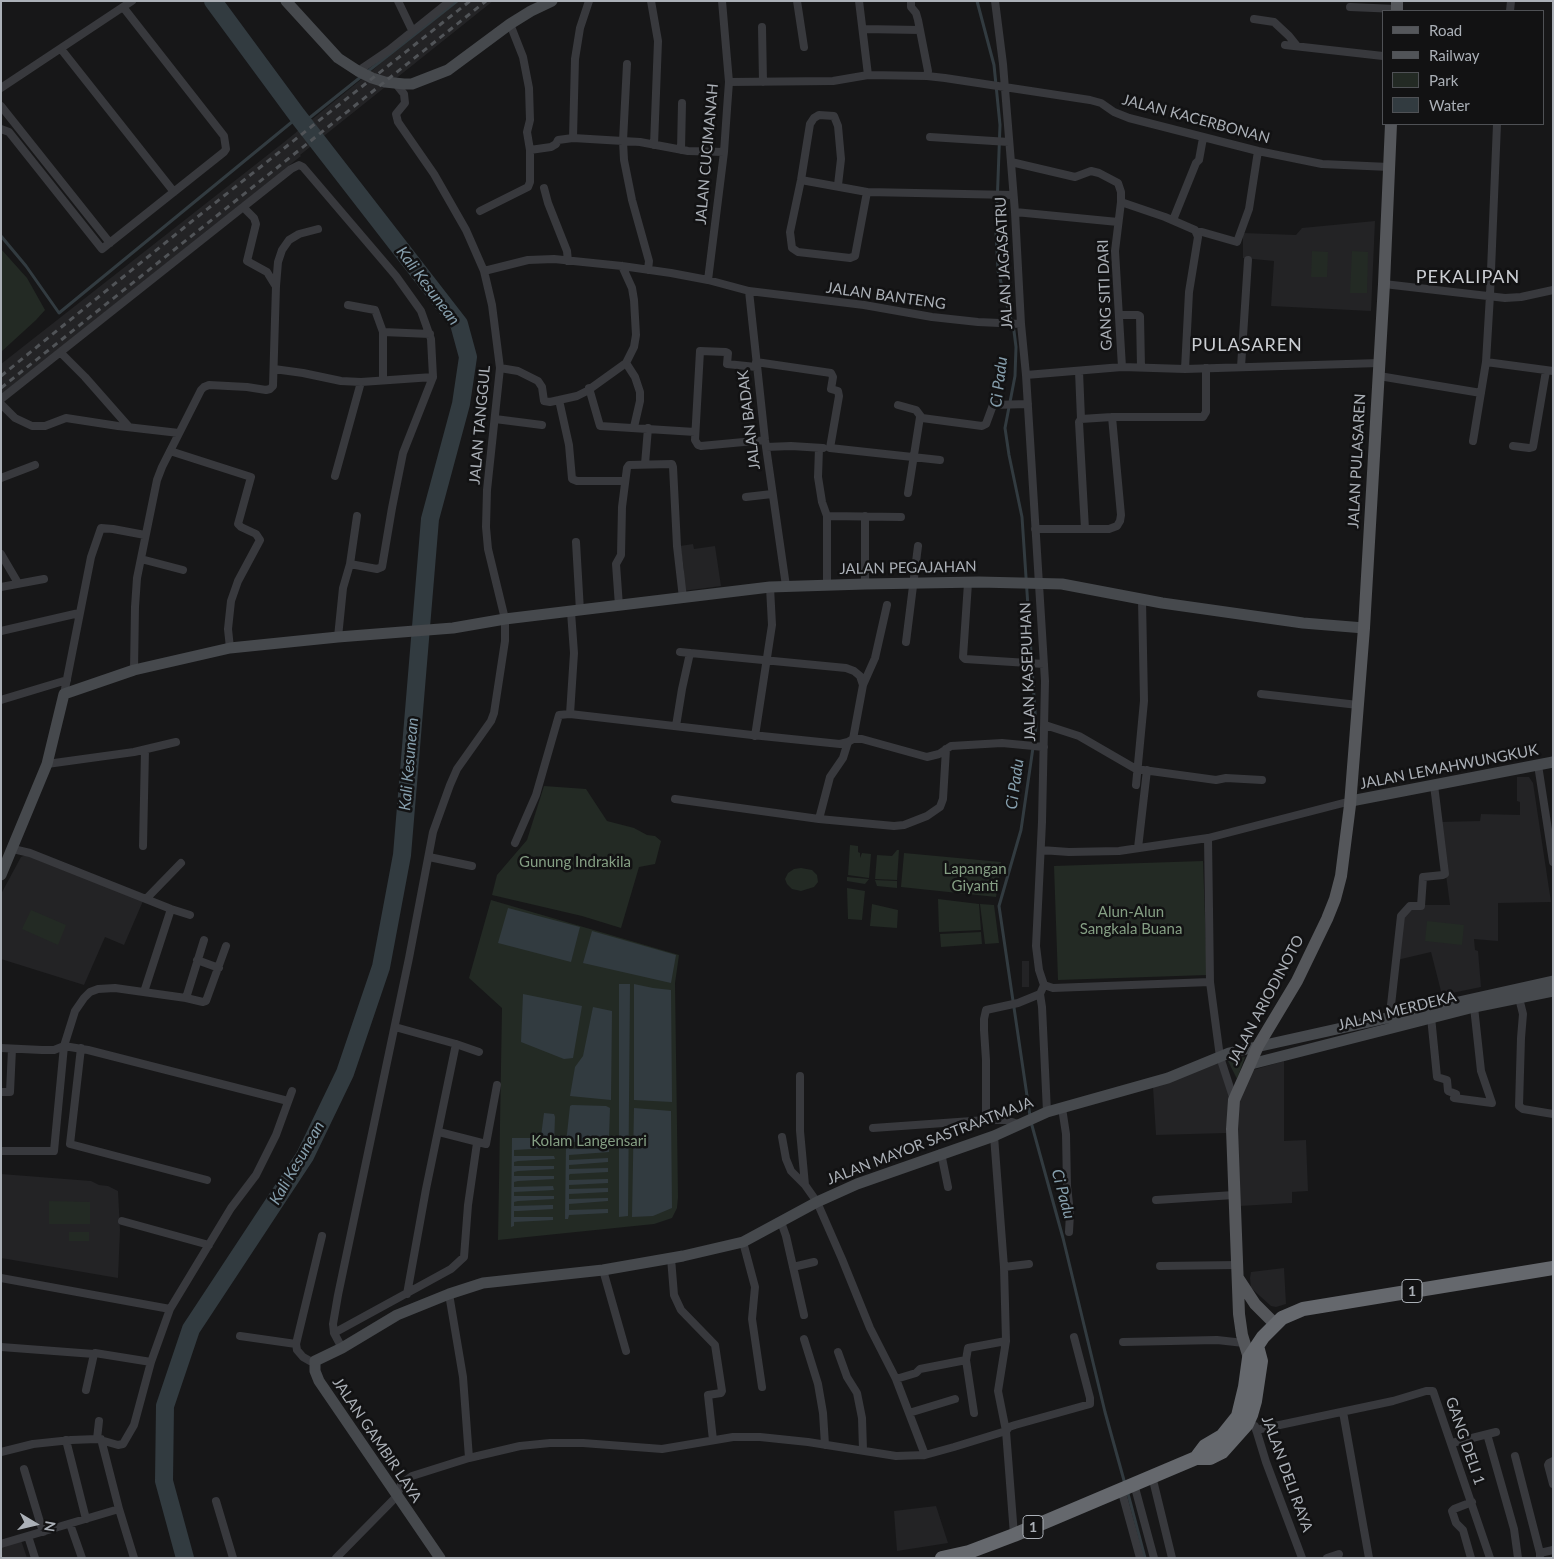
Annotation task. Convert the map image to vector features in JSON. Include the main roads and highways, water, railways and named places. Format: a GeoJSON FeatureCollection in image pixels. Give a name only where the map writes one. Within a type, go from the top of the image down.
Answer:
{"type":"FeatureCollection","features":[{"type":"Feature","properties":{"kind":"highway","name":"1"},"geometry":{"type":"LineString","coordinates":[[1196,1458],[1205,1446],[1222,1436],[1238,1416],[1251,1344],[1262,1337],[1282,1318],[1303,1309],[1553,1268]]}},
{"type":"Feature","properties":{"kind":"highway","name":"1"},"geometry":{"type":"LineString","coordinates":[[942,1558],[964,1555],[1196,1458],[1210,1458],[1222,1452],[1247,1424],[1255,1401],[1261,1361],[1251,1344]]}},
{"type":"Feature","properties":{"kind":"main road","name":"JALAN PULASAREN"},"geometry":{"type":"LineString","coordinates":[[1350,801],[1364,628],[1384,284],[1391,125]]}},
{"type":"Feature","properties":{"kind":"main road","name":"JALAN ARIODINOTO"},"geometry":{"type":"LineString","coordinates":[[1251,1344],[1239,1314],[1232,1129],[1234,1100],[1258,1046],[1296,981],[1336,899],[1341,876],[1350,801]]}},
{"type":"Feature","properties":{"kind":"main road","name":"JALAN ARIODINOTO"},"geometry":{"type":"LineString","coordinates":[[1238,1272],[1255,1304],[1275,1324]]}},
{"type":"Feature","properties":{"kind":"water"},"geometry":{"type":"Polygon","coordinates":[[[508,908],[580,927],[571,962],[498,943],[508,908]]]}},
{"type":"Feature","properties":{"kind":"water"},"geometry":{"type":"Polygon","coordinates":[[[592,931],[676,955],[671,983],[583,963],[592,931]]]}},
{"type":"Feature","properties":{"kind":"water"},"geometry":{"type":"Polygon","coordinates":[[[619,984],[630,984],[628,1216],[619,1217],[619,984]]]}},
{"type":"Feature","properties":{"kind":"water"},"geometry":{"type":"Polygon","coordinates":[[[634,984],[671,990],[672,1102],[634,1100],[634,984]]]}},
{"type":"Feature","properties":{"kind":"water"},"geometry":{"type":"Polygon","coordinates":[[[523,994],[582,1006],[573,1058],[564,1059],[521,1042],[523,994]]]}},
{"type":"Feature","properties":{"kind":"water"},"geometry":{"type":"Polygon","coordinates":[[[593,1007],[612,1011],[611,1100],[570,1096],[575,1067],[583,1056],[593,1007]]]}},
{"type":"Feature","properties":{"kind":"water"},"geometry":{"type":"Polygon","coordinates":[[[570,1106],[606,1106],[610,1108],[609,1137],[607,1141],[570,1142],[569,1149],[609,1148],[609,1152],[569,1155],[569,1160],[608,1158],[608,1162],[569,1165],[569,1169],[608,1168],[608,1172],[570,1174],[569,1180],[608,1179],[608,1183],[569,1185],[569,1189],[608,1188],[608,1192],[569,1194],[569,1199],[608,1198],[608,1201],[569,1204],[569,1210],[608,1209],[608,1213],[569,1215],[568,1219],[565,1219],[566,1143],[570,1106]]]}},
{"type":"Feature","properties":{"kind":"water"},"geometry":{"type":"Polygon","coordinates":[[[634,1108],[671,1111],[672,1208],[653,1216],[632,1217],[634,1108]]]}},
{"type":"Feature","properties":{"kind":"water"},"geometry":{"type":"Polygon","coordinates":[[[544,1113],[554,1114],[555,1117],[554,1144],[550,1148],[514,1150],[514,1156],[554,1156],[555,1159],[518,1161],[514,1162],[514,1166],[554,1166],[554,1169],[518,1171],[514,1172],[514,1176],[554,1176],[554,1179],[518,1181],[514,1182],[514,1187],[553,1186],[554,1190],[514,1192],[514,1196],[554,1196],[554,1199],[518,1201],[514,1202],[514,1206],[553,1205],[553,1209],[514,1211],[514,1217],[553,1217],[553,1220],[514,1222],[514,1226],[511,1227],[512,1138],[538,1138],[541,1136],[544,1113]]]}},
{"type":"Feature","properties":{"kind":"waterway","name":"Kali Kesunean"},"geometry":{"type":"LineString","coordinates":[[185,1558],[164,1481],[165,1406],[191,1329],[305,1156],[345,1073],[381,967],[402,855],[430,519],[461,404],[468,357],[459,324],[297,115],[213,1]]}},
{"type":"Feature","properties":{"kind":"waterway"},"geometry":{"type":"LineString","coordinates":[[367,72],[457,1]]}},
{"type":"Feature","properties":{"kind":"waterway","name":"Ci Padu"},"geometry":{"type":"LineString","coordinates":[[977,1],[994,65],[1000,125],[996,233],[998,271],[1014,331],[1016,347],[1015,376],[1005,428],[1022,517],[1036,727],[1021,830],[999,906],[1030,1116]]}},
{"type":"Feature","properties":{"kind":"waterway"},"geometry":{"type":"LineString","coordinates":[[303,123],[362,76]]}},
{"type":"Feature","properties":{"kind":"waterway"},"geometry":{"type":"LineString","coordinates":[[1,236],[26,266],[59,313],[298,117]]}},
{"type":"Feature","properties":{"kind":"waterway","name":"Ci Padu"},"geometry":{"type":"LineString","coordinates":[[1031,1122],[1063,1238],[1105,1412],[1125,1484]]}},
{"type":"Feature","properties":{"kind":"waterway","name":"Ci Padu"},"geometry":{"type":"LineString","coordinates":[[1127,1490],[1145,1558]]}},
{"type":"Feature","properties":{"kind":"railway"},"geometry":{"type":"LineString","coordinates":[[1,376],[191,222],[470,1]]}},
{"type":"Feature","properties":{"kind":"railway"},"geometry":{"type":"LineString","coordinates":[[1,388],[486,1]]}},
{"type":"Feature","properties":{"kind":"district","name":"PEKALIPAN"},"geometry":{"type":"Point","coordinates":[1468,277]}},
{"type":"Feature","properties":{"kind":"district","name":"PULASAREN"},"geometry":{"type":"Point","coordinates":[1247,345]}},
{"type":"Feature","properties":{"kind":"park label","name":"Gunung Indrakila"},"geometry":{"type":"Point","coordinates":[575,862]}},
{"type":"Feature","properties":{"kind":"park label","name":"Lapangan Giyanti"},"geometry":{"type":"Point","coordinates":[975,878]}},
{"type":"Feature","properties":{"kind":"park label","name":"Alun-Alun Sangkala Buana"},"geometry":{"type":"Point","coordinates":[1131,920]}},
{"type":"Feature","properties":{"kind":"park label","name":"Kolam Langensari"},"geometry":{"type":"Point","coordinates":[589,1141]}}]}
